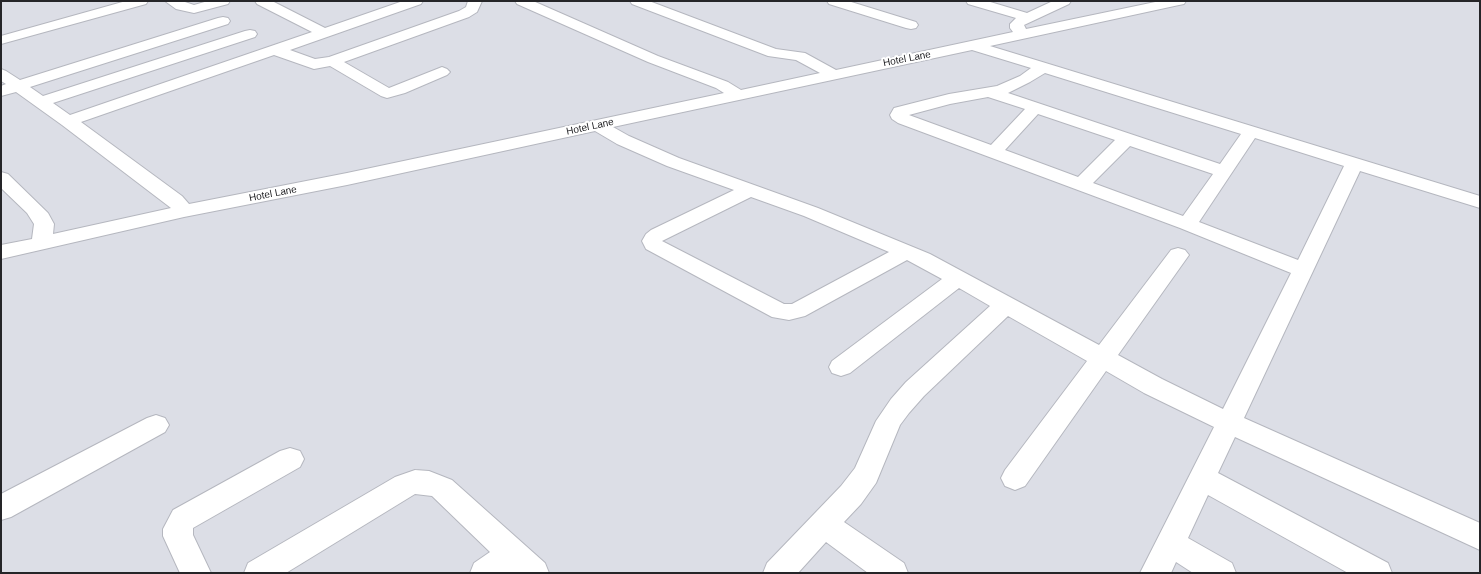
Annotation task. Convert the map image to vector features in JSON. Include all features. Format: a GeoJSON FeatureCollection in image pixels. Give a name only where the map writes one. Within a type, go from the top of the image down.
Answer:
{"type":"FeatureCollection","features":[{"type":"Feature","properties":{"kind":"street"},"geometry":{"type":"LineString","coordinates":[[1,40],[140,1]]}},
{"type":"Feature","properties":{"kind":"street"},"geometry":{"type":"LineString","coordinates":[[172,1],[181,6],[194,8],[223,1]]}},
{"type":"Feature","properties":{"kind":"street"},"geometry":{"type":"LineString","coordinates":[[267,4],[289,1]]}},
{"type":"Feature","properties":{"kind":"street"},"geometry":{"type":"LineString","coordinates":[[68,121],[416,1]]}},
{"type":"Feature","properties":{"kind":"street"},"geometry":{"type":"LineString","coordinates":[[273,51],[280,50],[314,64],[332,61],[464,14],[472,9],[475,1]]}},
{"type":"Feature","properties":{"kind":"street"},"geometry":{"type":"LineString","coordinates":[[522,1],[653,59],[732,91]]}},
{"type":"Feature","properties":{"kind":"street"},"geometry":{"type":"LineString","coordinates":[[637,1],[771,52],[800,56],[823,68]]}},
{"type":"Feature","properties":{"kind":"street"},"geometry":{"type":"LineString","coordinates":[[834,1],[912,25]]}},
{"type":"Feature","properties":{"kind":"street"},"geometry":{"type":"LineString","coordinates":[[973,1],[1021,28],[1064,1]]}},
{"type":"Feature","properties":{"kind":"street","name":"Hotel Lane"},"geometry":{"type":"LineString","coordinates":[[1,252],[44,237],[180,205],[597,125],[823,68],[974,45],[1021,28],[1179,1]]}},
{"type":"Feature","properties":{"kind":"street"},"geometry":{"type":"LineString","coordinates":[[267,4],[324,33]]}},
{"type":"Feature","properties":{"kind":"street"},"geometry":{"type":"LineString","coordinates":[[9,89],[223,21]]}},
{"type":"Feature","properties":{"kind":"street"},"geometry":{"type":"LineString","coordinates":[[41,102],[250,34]]}},
{"type":"Feature","properties":{"kind":"street"},"geometry":{"type":"LineString","coordinates":[[974,45],[1480,202]]}},
{"type":"Feature","properties":{"kind":"street"},"geometry":{"type":"LineString","coordinates":[[332,61],[387,93],[399,90],[442,72]]}},
{"type":"Feature","properties":{"kind":"street"},"geometry":{"type":"LineString","coordinates":[[1043,67],[1016,84],[989,92],[948,99],[900,112],[898,115],[904,120],[1187,224],[1304,270]]}},
{"type":"Feature","properties":{"kind":"street"},"geometry":{"type":"LineString","coordinates":[[1,74],[9,89],[41,102],[180,205]]}},
{"type":"Feature","properties":{"kind":"street"},"geometry":{"type":"LineString","coordinates":[[989,92],[1223,171]]}},
{"type":"Feature","properties":{"kind":"street"},"geometry":{"type":"LineString","coordinates":[[994,153],[1036,108]]}},
{"type":"Feature","properties":{"kind":"street"},"geometry":{"type":"LineString","coordinates":[[597,125],[622,140],[673,162],[811,212],[906,252],[958,278],[1153,386],[1229,423],[1480,537]]}},
{"type":"Feature","properties":{"kind":"street"},"geometry":{"type":"LineString","coordinates":[[1187,224],[1251,132]]}},
{"type":"Feature","properties":{"kind":"street"},"geometry":{"type":"LineString","coordinates":[[1080,185],[1128,138]]}},
{"type":"Feature","properties":{"kind":"street"},"geometry":{"type":"LineString","coordinates":[[1155,573],[1355,163]]}},
{"type":"Feature","properties":{"kind":"street"},"geometry":{"type":"LineString","coordinates":[[1,178],[34,209],[44,224],[44,237]]}},
{"type":"Feature","properties":{"kind":"street"},"geometry":{"type":"LineString","coordinates":[[750,190],[658,234],[653,238],[653,244],[780,312],[796,311],[906,252]]}},
{"type":"Feature","properties":{"kind":"street"},"geometry":{"type":"LineString","coordinates":[[1015,478],[1178,255]]}},
{"type":"Feature","properties":{"kind":"street"},"geometry":{"type":"LineString","coordinates":[[840,367],[958,278]]}},
{"type":"Feature","properties":{"kind":"street"},"geometry":{"type":"LineString","coordinates":[[778,573],[851,495],[866,475],[889,421],[900,406],[915,389],[1005,305]]}},
{"type":"Feature","properties":{"kind":"street"},"geometry":{"type":"LineString","coordinates":[[1,508],[156,425]]}},
{"type":"Feature","properties":{"kind":"street"},"geometry":{"type":"LineString","coordinates":[[196,573],[178,536],[178,528],[183,519],[290,459]]}},
{"type":"Feature","properties":{"kind":"street"},"geometry":{"type":"LineString","coordinates":[[1202,478],[1377,573]]}},
{"type":"Feature","properties":{"kind":"street"},"geometry":{"type":"LineString","coordinates":[[259,573],[405,485],[415,482],[429,483],[442,488],[534,573]]}},
{"type":"Feature","properties":{"kind":"street"},"geometry":{"type":"LineString","coordinates":[[824,524],[893,573]]}},
{"type":"Feature","properties":{"kind":"street"},"geometry":{"type":"LineString","coordinates":[[1170,543],[1221,573]]}},
{"type":"Feature","properties":{"kind":"street"},"geometry":{"type":"LineString","coordinates":[[484,573],[512,553]]}}]}
